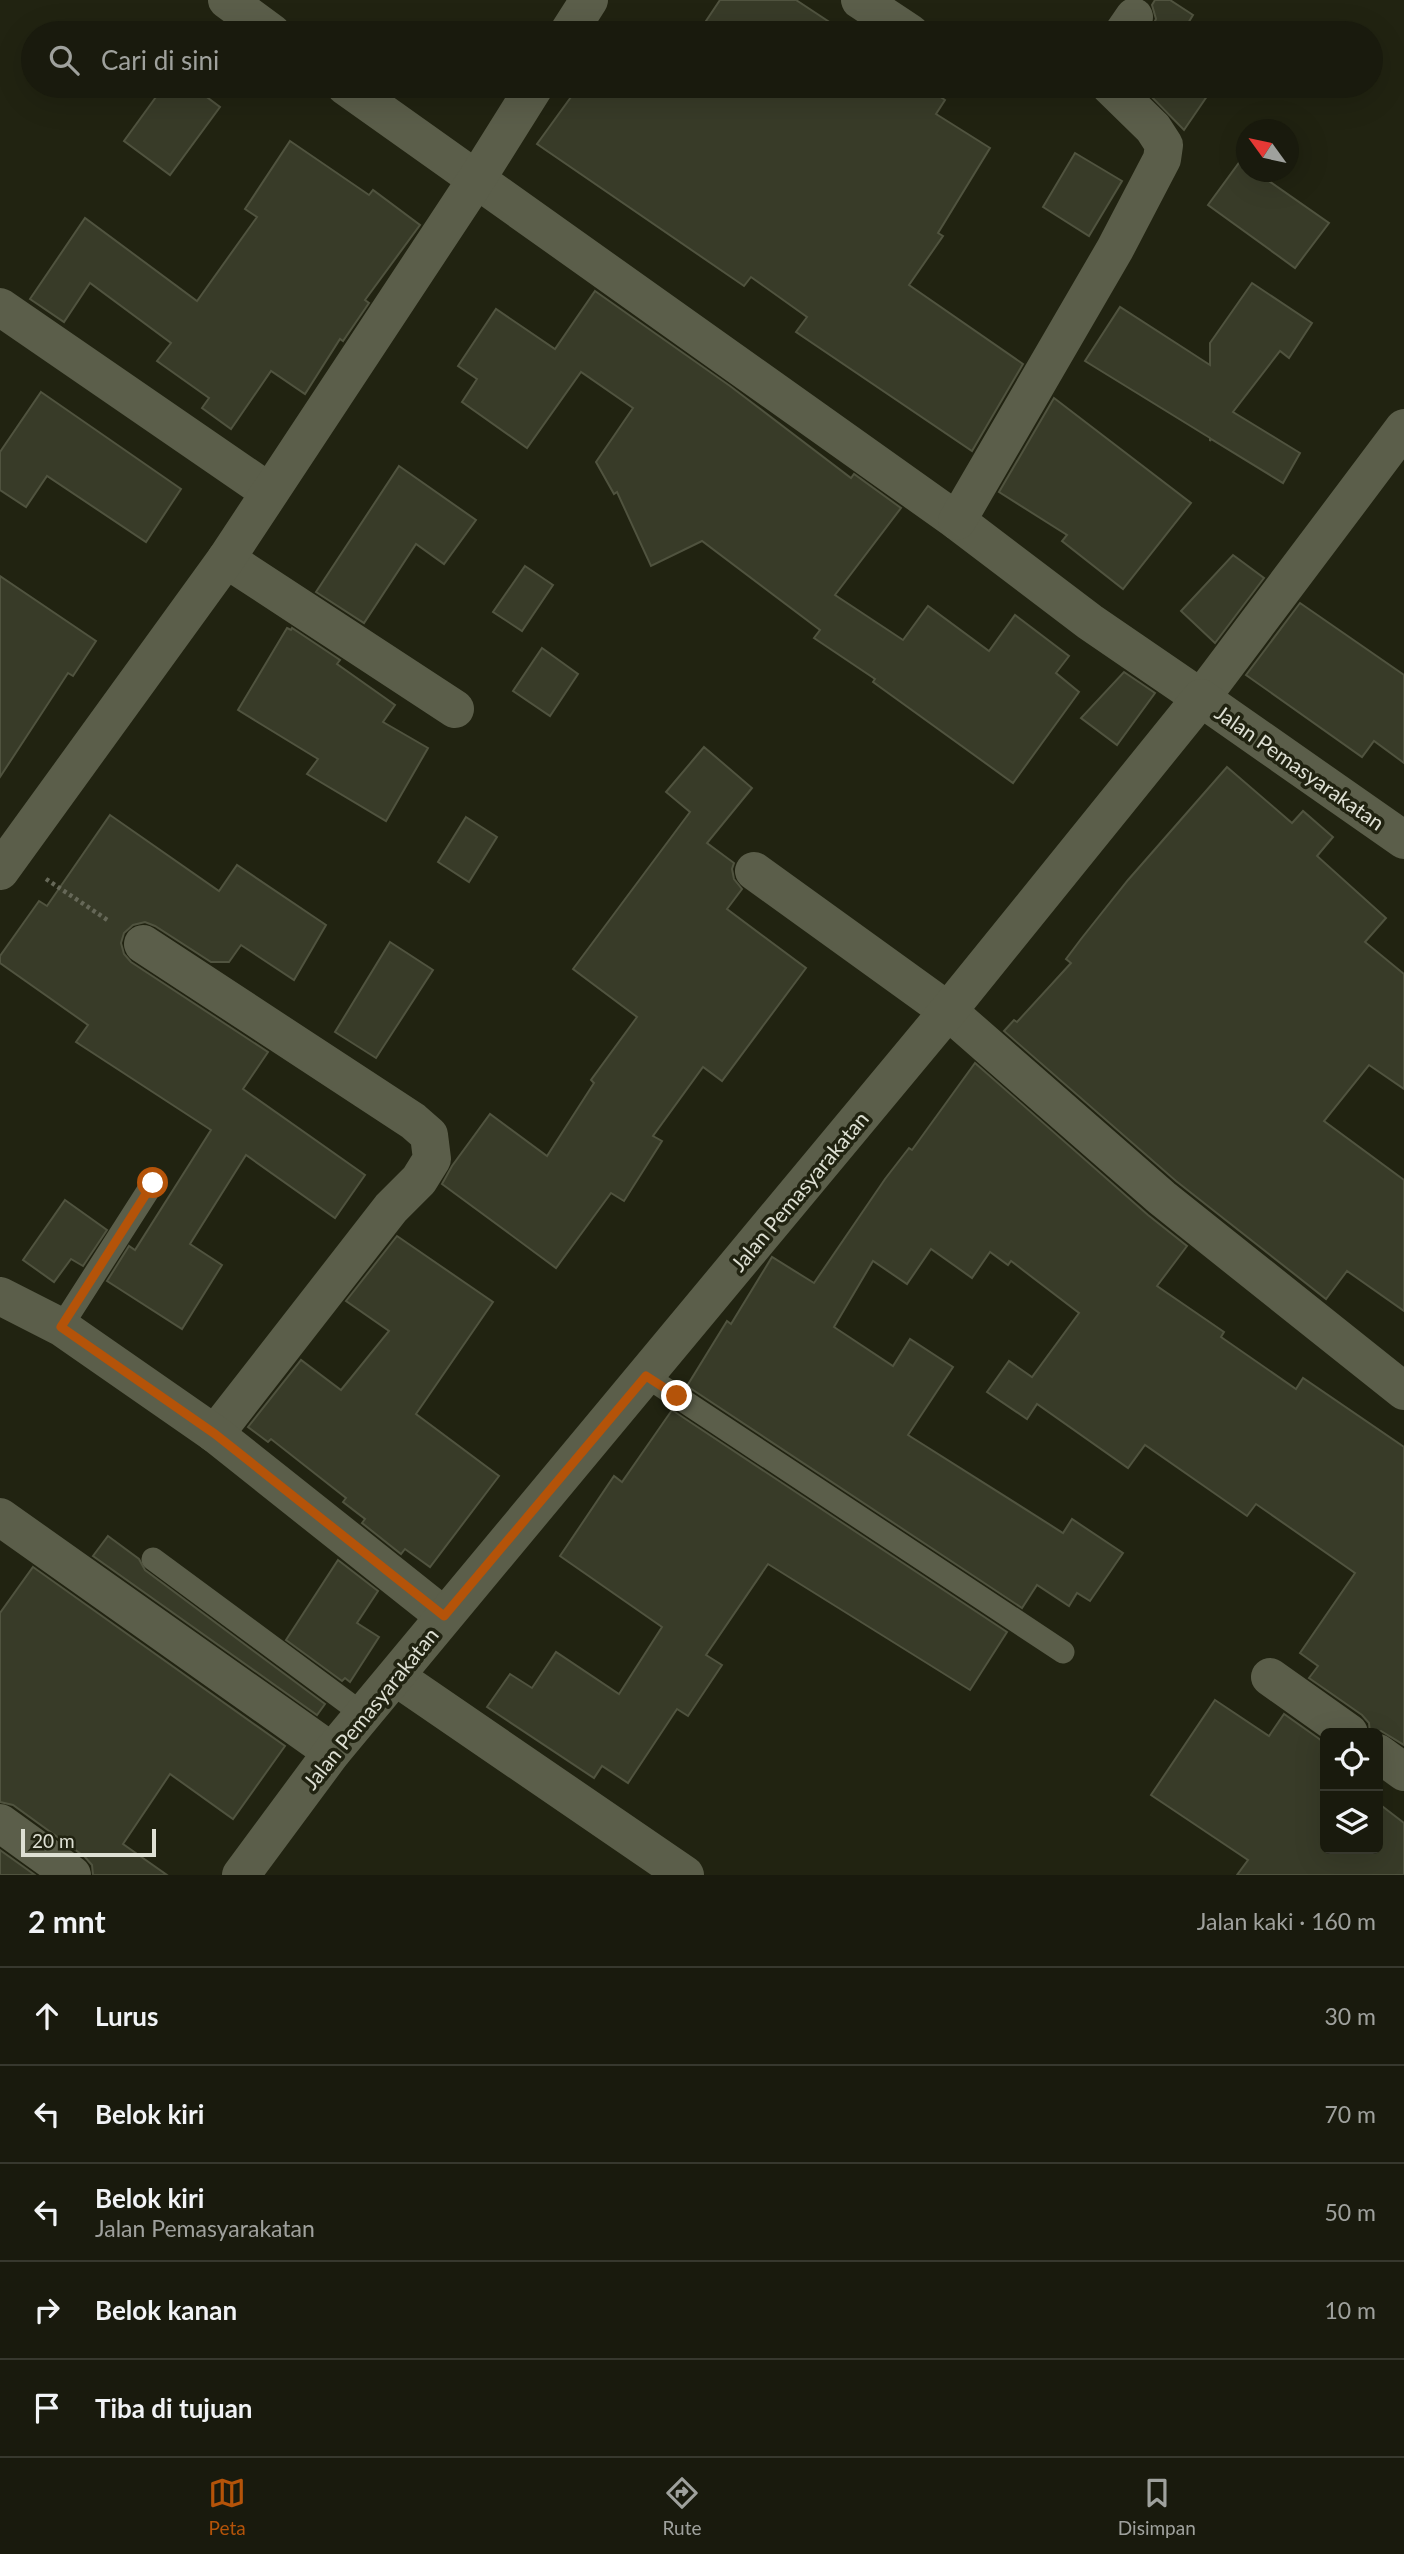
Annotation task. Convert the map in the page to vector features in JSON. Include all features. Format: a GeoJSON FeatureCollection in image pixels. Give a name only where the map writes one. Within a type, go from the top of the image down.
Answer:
{"type":"FeatureCollection","features":[{"type":"Feature","properties":{"kind":"street"},"geometry":{"type":"LineString","coordinates":[[227,0],[256,21]]}},
{"type":"Feature","properties":{"kind":"street"},"geometry":{"type":"LineString","coordinates":[[576,21],[589,0]]}},
{"type":"Feature","properties":{"kind":"street"},"geometry":{"type":"LineString","coordinates":[[860,0],[892,21]]}},
{"type":"Feature","properties":{"kind":"street"},"geometry":{"type":"LineString","coordinates":[[362,98],[957,521],[1090,622],[1200,698],[1404,428]]}},
{"type":"Feature","properties":{"kind":"street"},"geometry":{"type":"LineString","coordinates":[[3,858],[226,559],[527,98]]}},
{"type":"Feature","properties":{"kind":"street"},"geometry":{"type":"LineString","coordinates":[[957,521],[1115,249],[1162,159],[1164,145],[1153,128],[1122,98]]}},
{"type":"Feature","properties":{"kind":"street"},"geometry":{"type":"LineString","coordinates":[[0,307],[270,492]]}},
{"type":"Feature","properties":{"kind":"street"},"geometry":{"type":"LineString","coordinates":[[226,559],[455,709]]}},
{"type":"Feature","properties":{"kind":"street","name":"Jalan Pemasyarakatan"},"geometry":{"type":"LineString","coordinates":[[241,1875],[332,1752],[948,1011],[1200,698],[1404,840]]}},
{"type":"Feature","properties":{"kind":"street"},"geometry":{"type":"LineString","coordinates":[[754,871],[948,1011],[1162,1198],[1404,1391]]}},
{"type":"Feature","properties":{"kind":"street"},"geometry":{"type":"LineString","coordinates":[[143,944],[413,1121],[429,1135],[432,1159],[419,1180],[391,1208],[215,1434]]}},
{"type":"Feature","properties":{"kind":"street"},"geometry":{"type":"LineString","coordinates":[[0,1296],[61,1327],[215,1434],[444,1616]]}},
{"type":"Feature","properties":{"kind":"street"},"geometry":{"type":"LineString","coordinates":[[0,1517],[332,1752]]}},
{"type":"Feature","properties":{"kind":"street"},"geometry":{"type":"LineString","coordinates":[[396,1677],[663,1869]]}},
{"type":"Feature","properties":{"kind":"street"},"geometry":{"type":"LineString","coordinates":[[1270,1677],[1342,1728]]}},
{"type":"Feature","properties":{"kind":"street"},"geometry":{"type":"LineString","coordinates":[[1383,1757],[1404,1772]]}},
{"type":"Feature","properties":{"kind":"street"},"geometry":{"type":"LineString","coordinates":[[0,1823],[72,1875]]}},
{"type":"Feature","properties":{"kind":"lane"},"geometry":{"type":"LineString","coordinates":[[61,1327],[153,1183]]}},
{"type":"Feature","properties":{"kind":"lane"},"geometry":{"type":"LineString","coordinates":[[646,1376],[1063,1652]]}},
{"type":"Feature","properties":{"kind":"lane"},"geometry":{"type":"LineString","coordinates":[[152,1559],[364,1715]]}},
{"type":"Feature","properties":{"kind":"path"},"geometry":{"type":"LineString","coordinates":[[3,858],[143,944]]}},
{"type":"Feature","properties":{"kind":"building"},"geometry":{"type":"Polygon","coordinates":[[[720,0],[796,0],[828,21],[706,21],[720,0]]]}},
{"type":"Feature","properties":{"kind":"building"},"geometry":{"type":"Polygon","coordinates":[[[1155,0],[1170,0],[1193,15],[1189,21],[1155,21],[1152,5],[1155,0]]]}},
{"type":"Feature","properties":{"kind":"building"},"geometry":{"type":"Polygon","coordinates":[[[155,98],[208,98],[220,107],[170,175],[124,141],[155,98]]]}},
{"type":"Feature","properties":{"kind":"building"},"geometry":{"type":"Polygon","coordinates":[[[570,98],[942,98],[945,100],[936,114],[990,148],[938,233],[943,236],[909,285],[1023,364],[972,451],[796,332],[807,317],[751,277],[744,286],[537,144],[570,98]]]}},
{"type":"Feature","properties":{"kind":"building"},"geometry":{"type":"Polygon","coordinates":[[[1153,98],[1206,98],[1184,130],[1153,98]]]}},
{"type":"Feature","properties":{"kind":"building"},"geometry":{"type":"Polygon","coordinates":[[[290,141],[369,195],[373,190],[420,225],[365,300],[369,303],[343,341],[340,339],[305,394],[271,371],[231,429],[202,408],[209,398],[157,361],[171,343],[90,283],[64,322],[30,299],[85,218],[197,301],[257,217],[245,209],[290,141]]]}},
{"type":"Feature","properties":{"kind":"building"},"geometry":{"type":"Polygon","coordinates":[[[1075,153],[1122,181],[1089,236],[1043,207],[1075,153]]]}},
{"type":"Feature","properties":{"kind":"building"},"geometry":{"type":"Polygon","coordinates":[[[1236,167],[1236,182],[1270,182],[1329,223],[1295,268],[1208,205],[1236,167]]]}},
{"type":"Feature","properties":{"kind":"building"},"geometry":{"type":"Polygon","coordinates":[[[1252,283],[1312,323],[1289,358],[1280,351],[1233,412],[1300,453],[1283,483],[1211,439],[1210,441],[1210,438],[1085,361],[1120,307],[1210,365],[1210,343],[1252,283]]]}},
{"type":"Feature","properties":{"kind":"building"},"geometry":{"type":"Polygon","coordinates":[[[595,291],[730,386],[851,478],[854,474],[901,508],[835,595],[903,640],[928,606],[989,651],[1015,615],[1069,656],[1056,673],[1079,692],[1013,783],[873,682],[875,679],[814,638],[820,630],[702,541],[651,566],[617,492],[614,494],[596,462],[633,408],[581,372],[527,448],[462,402],[477,379],[458,366],[496,309],[555,349],[595,291]]]}},
{"type":"Feature","properties":{"kind":"building"},"geometry":{"type":"Polygon","coordinates":[[[41,392],[181,489],[146,542],[47,476],[26,507],[0,490],[0,452],[41,392]]]}},
{"type":"Feature","properties":{"kind":"building"},"geometry":{"type":"Polygon","coordinates":[[[1054,398],[1191,503],[1123,589],[1062,541],[1067,535],[999,492],[1054,398]]]}},
{"type":"Feature","properties":{"kind":"building"},"geometry":{"type":"Polygon","coordinates":[[[399,466],[476,520],[444,564],[416,544],[364,623],[316,592],[399,466]]]}},
{"type":"Feature","properties":{"kind":"building"},"geometry":{"type":"Polygon","coordinates":[[[1233,555],[1264,578],[1215,643],[1181,611],[1233,555]]]}},
{"type":"Feature","properties":{"kind":"building"},"geometry":{"type":"Polygon","coordinates":[[[525,566],[553,585],[522,631],[493,612],[525,566]]]}},
{"type":"Feature","properties":{"kind":"building"},"geometry":{"type":"Polygon","coordinates":[[[0,576],[96,641],[73,676],[68,673],[0,777],[0,576]]]}},
{"type":"Feature","properties":{"kind":"building"},"geometry":{"type":"Polygon","coordinates":[[[1300,603],[1404,675],[1404,763],[1374,741],[1362,757],[1246,675],[1300,603]]]}},
{"type":"Feature","properties":{"kind":"building"},"geometry":{"type":"Polygon","coordinates":[[[287,628],[292,628],[340,660],[337,664],[395,705],[383,722],[428,748],[386,821],[307,774],[318,759],[238,710],[287,628]]]}},
{"type":"Feature","properties":{"kind":"building"},"geometry":{"type":"Polygon","coordinates":[[[542,648],[578,674],[550,716],[513,691],[542,648]]]}},
{"type":"Feature","properties":{"kind":"building"},"geometry":{"type":"Polygon","coordinates":[[[1124,672],[1155,693],[1117,745],[1081,718],[1124,672]]]}},
{"type":"Feature","properties":{"kind":"building"},"geometry":{"type":"Polygon","coordinates":[[[704,747],[752,788],[707,843],[734,863],[734,879],[742,889],[727,909],[806,968],[722,1081],[703,1067],[653,1136],[662,1141],[624,1201],[611,1193],[556,1268],[442,1184],[490,1114],[547,1156],[594,1083],[591,1080],[637,1017],[573,969],[690,812],[666,792],[704,747]]]}},
{"type":"Feature","properties":{"kind":"building"},"geometry":{"type":"Polygon","coordinates":[[[1227,767],[1292,823],[1303,811],[1333,837],[1317,856],[1386,918],[1365,942],[1404,974],[1404,1089],[1369,1065],[1324,1121],[1404,1180],[1404,1311],[1347,1271],[1326,1299],[1176,1181],[1004,1031],[1014,1020],[1017,1022],[1071,963],[1066,959],[1081,939],[1128,880],[1227,767]]]}},
{"type":"Feature","properties":{"kind":"building"},"geometry":{"type":"Polygon","coordinates":[[[110,815],[219,891],[237,865],[326,925],[294,980],[241,945],[229,962],[211,962],[145,922],[133,925],[124,933],[121,943],[124,954],[131,962],[268,1052],[243,1089],[365,1175],[335,1218],[246,1155],[190,1244],[222,1265],[182,1329],[107,1281],[129,1246],[135,1250],[211,1130],[76,1042],[88,1025],[0,963],[0,956],[39,901],[47,906],[110,815]]]}},
{"type":"Feature","properties":{"kind":"building"},"geometry":{"type":"Polygon","coordinates":[[[466,817],[497,837],[469,882],[438,862],[466,817]]]}},
{"type":"Feature","properties":{"kind":"building"},"geometry":{"type":"Polygon","coordinates":[[[390,942],[433,970],[376,1058],[335,1032],[390,942]]]}},
{"type":"Feature","properties":{"kind":"building"},"geometry":{"type":"Polygon","coordinates":[[[975,1063],[1187,1246],[1157,1286],[1224,1332],[1221,1337],[1296,1389],[1303,1378],[1404,1447],[1404,1745],[1383,1732],[1383,1728],[1370,1728],[1362,1715],[1309,1678],[1318,1666],[1300,1653],[1355,1573],[1256,1504],[1247,1516],[1145,1445],[1128,1468],[1037,1404],[1027,1419],[987,1392],[1009,1361],[1032,1377],[1079,1313],[1011,1261],[1008,1265],[990,1252],[972,1278],[931,1249],[907,1284],[873,1261],[834,1327],[893,1366],[910,1339],[953,1367],[908,1435],[1063,1533],[1072,1519],[1123,1553],[1090,1601],[1077,1593],[1069,1606],[1037,1585],[1022,1608],[687,1386],[727,1321],[731,1324],[772,1257],[814,1283],[885,1179],[909,1148],[912,1150],[975,1063]]]}},
{"type":"Feature","properties":{"kind":"building"},"geometry":{"type":"Polygon","coordinates":[[[65,1200],[107,1230],[83,1266],[71,1259],[54,1282],[23,1260],[65,1200]]]}},
{"type":"Feature","properties":{"kind":"building"},"geometry":{"type":"Polygon","coordinates":[[[397,1236],[493,1302],[416,1414],[499,1476],[430,1567],[405,1549],[401,1554],[362,1523],[365,1519],[343,1502],[346,1498],[271,1439],[268,1442],[248,1427],[301,1360],[341,1390],[389,1331],[346,1301],[397,1236]]]}},
{"type":"Feature","properties":{"kind":"building"},"geometry":{"type":"Polygon","coordinates":[[[672,1410],[1007,1632],[970,1690],[768,1564],[706,1655],[722,1665],[688,1716],[677,1709],[628,1783],[602,1766],[594,1778],[487,1707],[510,1674],[532,1688],[556,1652],[619,1694],[662,1627],[560,1556],[614,1476],[622,1482],[672,1410]]]}},
{"type":"Feature","properties":{"kind":"building"},"geometry":{"type":"Polygon","coordinates":[[[108,1536],[139,1559],[145,1570],[325,1704],[317,1715],[93,1556],[108,1536]]]}},
{"type":"Feature","properties":{"kind":"building"},"geometry":{"type":"Polygon","coordinates":[[[338,1560],[378,1591],[357,1623],[379,1637],[350,1682],[345,1678],[342,1681],[286,1640],[338,1560]]]}},
{"type":"Feature","properties":{"kind":"building"},"geometry":{"type":"Polygon","coordinates":[[[33,1567],[285,1746],[233,1819],[170,1774],[123,1844],[167,1875],[93,1875],[92,1865],[85,1857],[13,1805],[0,1802],[0,1613],[33,1567]]]}},
{"type":"Feature","properties":{"kind":"building"},"geometry":{"type":"Polygon","coordinates":[[[1215,1700],[1269,1736],[1284,1714],[1320,1739],[1320,1854],[1383,1854],[1383,1807],[1404,1823],[1404,1875],[1237,1875],[1248,1860],[1151,1795],[1215,1700]]]}},
{"type":"Feature","properties":{"kind":"building"},"geometry":{"type":"Polygon","coordinates":[[[0,1850],[35,1875],[0,1875],[0,1850]]]}},
{"type":"Feature","properties":{"kind":"route"},"geometry":{"type":"LineString","coordinates":[[153,1183],[61,1327],[215,1434],[444,1616],[646,1376],[677,1396]]}}]}
